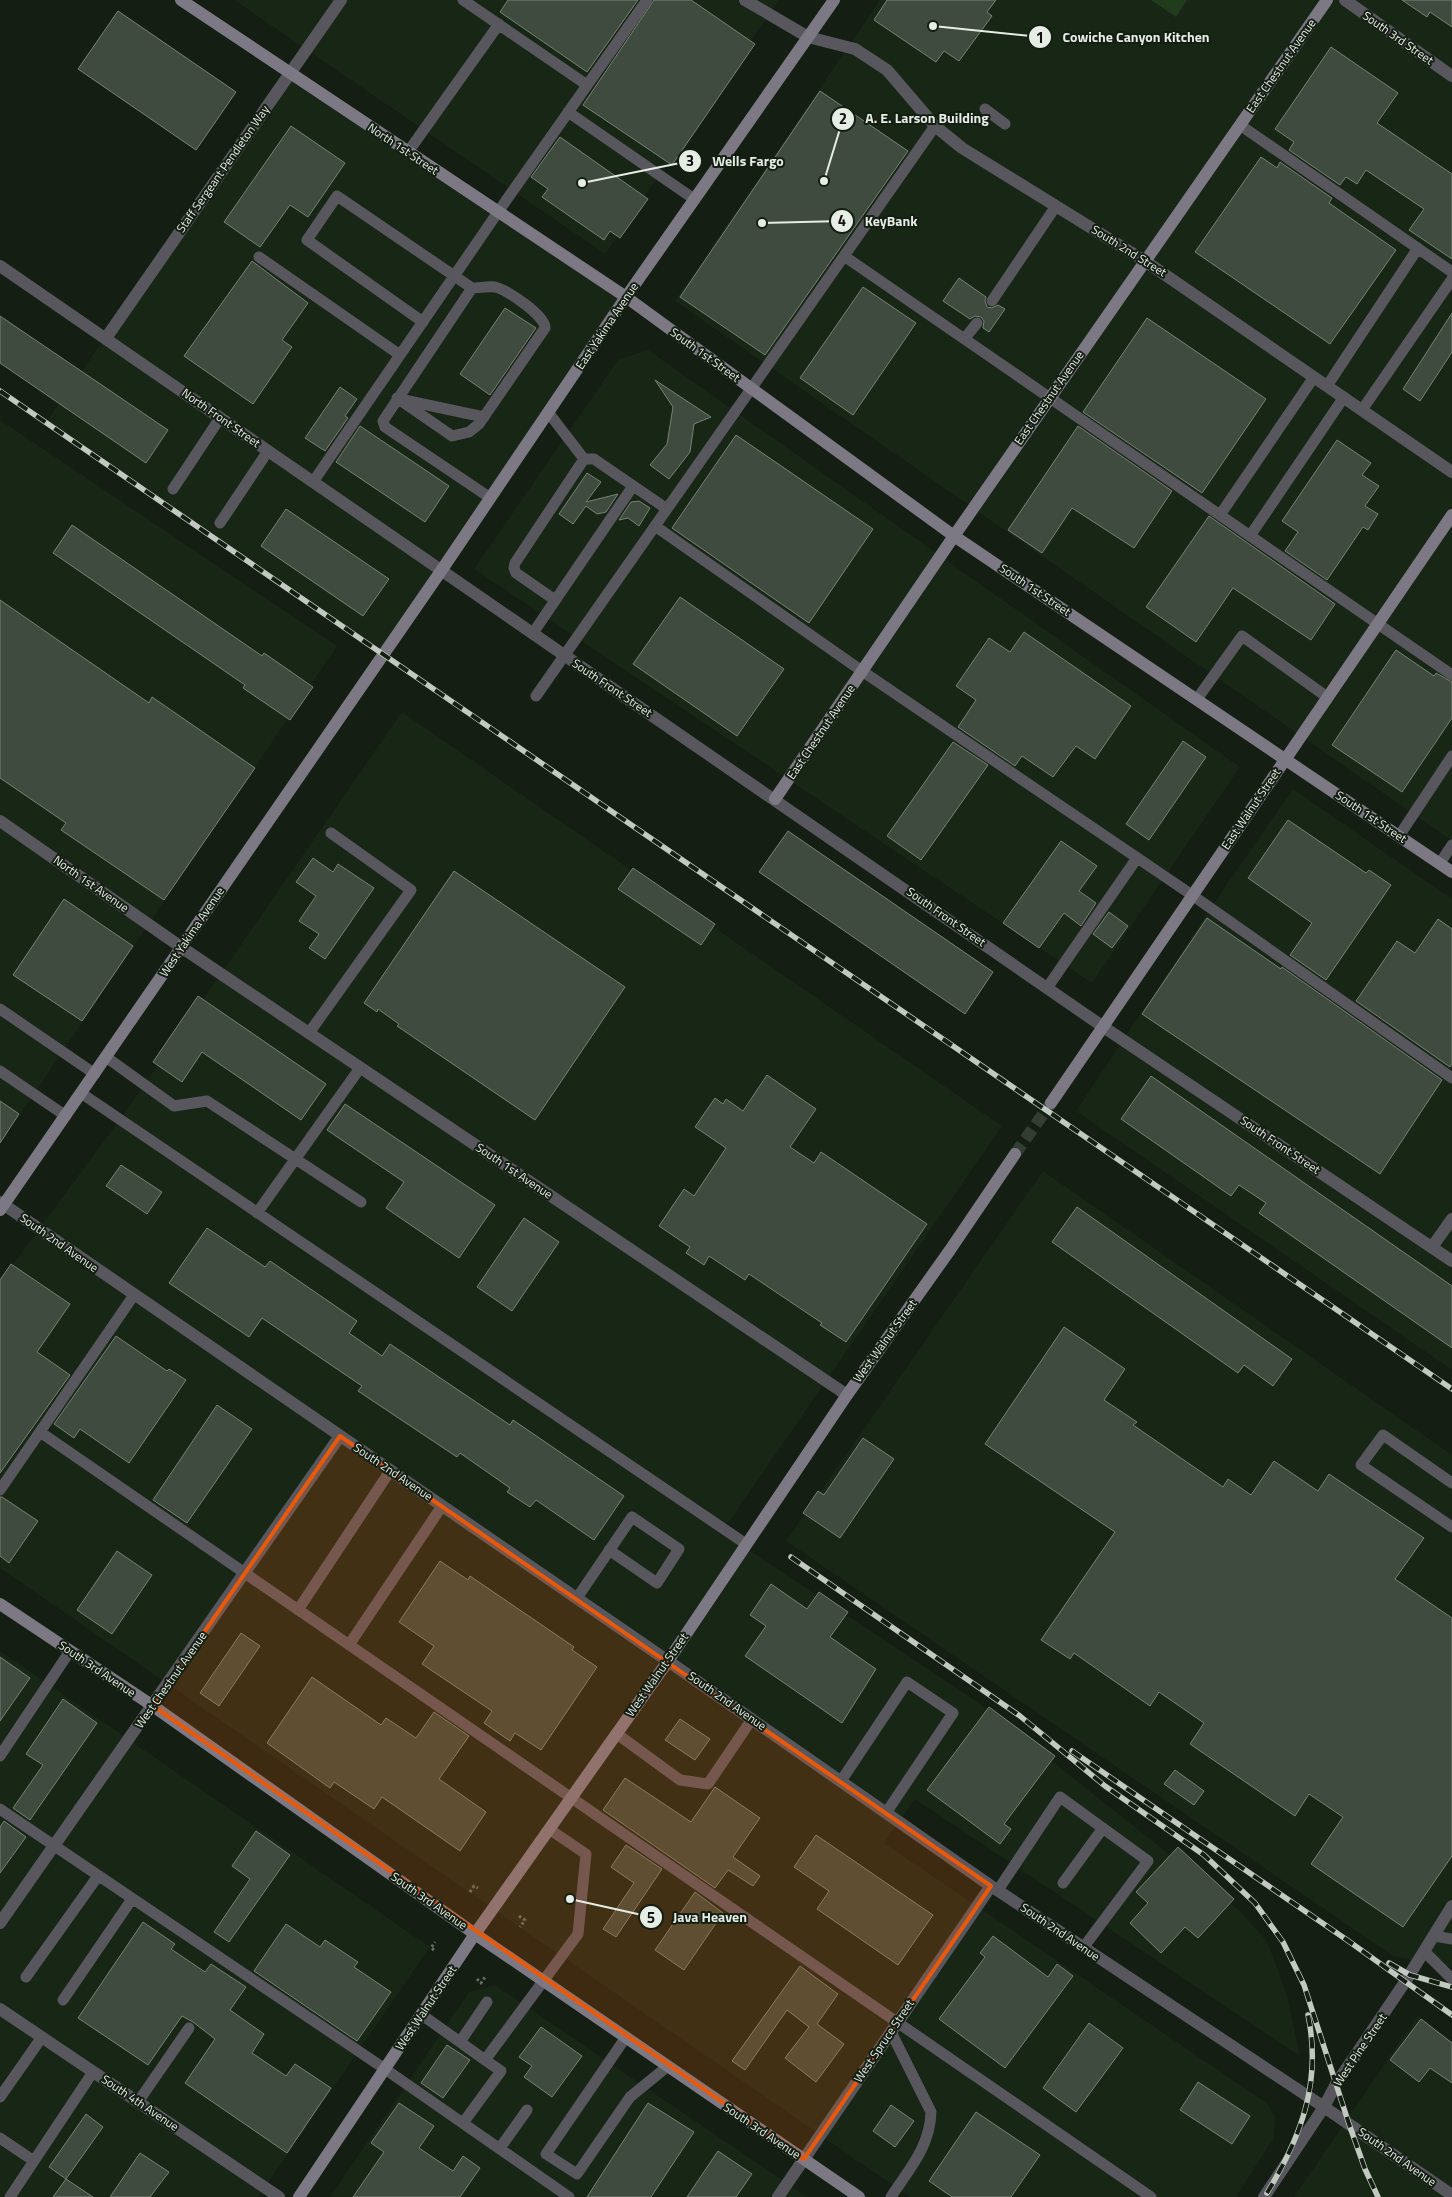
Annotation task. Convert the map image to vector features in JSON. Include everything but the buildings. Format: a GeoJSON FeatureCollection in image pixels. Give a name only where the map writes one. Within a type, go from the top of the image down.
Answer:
{"type":"FeatureCollection","features":[{"type":"Feature","properties":{"kind":"street","name":"North 1st Street"},"geometry":{"type":"LineString","coordinates":[[181,0],[626,297]]}},
{"type":"Feature","properties":{"kind":"street","name":"Staff Sergeant Pendleton Way"},"geometry":{"type":"LineString","coordinates":[[106,338],[341,0]]}},
{"type":"Feature","properties":{"kind":"street","name":"South 2nd Street"},"geometry":{"type":"LineString","coordinates":[[745,0],[808,37],[855,49],[887,70],[935,126],[966,150],[1145,260],[1452,472]]}},
{"type":"Feature","properties":{"kind":"street","name":"East Yakima Avenue"},"geometry":{"type":"LineString","coordinates":[[383,654],[626,297],[834,0]]}},
{"type":"Feature","properties":{"kind":"street","name":"East Chestnut Avenue"},"geometry":{"type":"LineString","coordinates":[[775,799],[1050,397],[1327,0]]}},
{"type":"Feature","properties":{"kind":"street","name":"South 3rd Street"},"geometry":{"type":"LineString","coordinates":[[1345,0],[1452,76]]}},
{"type":"Feature","properties":{"kind":"street","name":"North Front Street"},"geometry":{"type":"LineString","coordinates":[[0,266],[441,571]]}},
{"type":"Feature","properties":{"kind":"street","name":"South 1st Street"},"geometry":{"type":"LineString","coordinates":[[626,297],[954,536],[1286,758],[1452,872]]}},
{"type":"Feature","properties":{"kind":"street","name":"East Walnut Street"},"geometry":{"type":"LineString","coordinates":[[1051,1103],[1452,516]]}},
{"type":"Feature","properties":{"kind":"street","name":"South Front Street"},"geometry":{"type":"LineString","coordinates":[[441,571],[775,799],[1102,1026],[1452,1261]]}},
{"type":"Feature","properties":{"kind":"street","name":"West Yakima Avenue"},"geometry":{"type":"LineString","coordinates":[[1,1205],[66,1116],[383,654]]}},
{"type":"Feature","properties":{"kind":"street","name":"North 1st Avenue"},"geometry":{"type":"LineString","coordinates":[[0,821],[181,947]]}},
{"type":"Feature","properties":{"kind":"street","name":"South 1st Avenue"},"geometry":{"type":"LineString","coordinates":[[181,947],[847,1395]]}},
{"type":"Feature","properties":{"kind":"street","name":"West Walnut Street"},"geometry":{"type":"LineString","coordinates":[[299,2197],[475,1934],[617,1734],[847,1395],[950,1250],[1015,1154]]}},
{"type":"Feature","properties":{"kind":"street","name":"South 2nd Avenue"},"geometry":{"type":"LineString","coordinates":[[1,1205],[668,1660],[994,1888],[1324,2107],[1452,2195]]}},
{"type":"Feature","properties":{"kind":"street"},"geometry":{"type":"LineString","coordinates":[[1432,1247],[1452,1219]]}},
{"type":"Feature","properties":{"kind":"street","name":"West Chestnut Avenue"},"geometry":{"type":"LineString","coordinates":[[0,1923],[340,1436]]}},
{"type":"Feature","properties":{"kind":"street","name":"South 3rd Avenue"},"geometry":{"type":"LineString","coordinates":[[0,1604],[153,1706],[475,1934],[859,2197]]}},
{"type":"Feature","properties":{"kind":"street","name":"West Spruce Street"},"geometry":{"type":"LineString","coordinates":[[778,2197],[894,2027],[994,1888]]}},
{"type":"Feature","properties":{"kind":"street","name":"West Pine Street"},"geometry":{"type":"LineString","coordinates":[[1266,2195],[1324,2107],[1336,2084],[1405,1982],[1452,1906]]}},
{"type":"Feature","properties":{"kind":"street","name":"South 4th Avenue"},"geometry":{"type":"LineString","coordinates":[[0,2009],[279,2197]]}},
{"type":"Feature","properties":{"kind":"lane"},"geometry":{"type":"LineString","coordinates":[[463,0],[588,85]]}},
{"type":"Feature","properties":{"kind":"lane"},"geometry":{"type":"LineString","coordinates":[[313,482],[498,212],[647,0]]}},
{"type":"Feature","properties":{"kind":"lane"},"geometry":{"type":"LineString","coordinates":[[408,152],[499,24]]}},
{"type":"Feature","properties":{"kind":"lane"},"geometry":{"type":"LineString","coordinates":[[985,109],[1005,124]]}},
{"type":"Feature","properties":{"kind":"lane"},"geometry":{"type":"LineString","coordinates":[[568,112],[694,199]]}},
{"type":"Feature","properties":{"kind":"lane"},"geometry":{"type":"LineString","coordinates":[[1240,125],[1452,272]]}},
{"type":"Feature","properties":{"kind":"lane"},"geometry":{"type":"LineString","coordinates":[[536,696],[935,126]]}},
{"type":"Feature","properties":{"kind":"lane"},"geometry":{"type":"LineString","coordinates":[[397,398],[452,436],[469,432],[480,424],[545,328],[545,324],[537,312],[501,289],[493,286],[472,288],[337,196],[307,240],[423,322]]}},
{"type":"Feature","properties":{"kind":"lane"},"geometry":{"type":"LineString","coordinates":[[992,301],[1056,206]]}},
{"type":"Feature","properties":{"kind":"lane"},"geometry":{"type":"LineString","coordinates":[[1327,386],[1418,248]]}},
{"type":"Feature","properties":{"kind":"lane"},"geometry":{"type":"LineString","coordinates":[[259,256],[400,355]]}},
{"type":"Feature","properties":{"kind":"lane"},"geometry":{"type":"LineString","coordinates":[[844,256],[1452,675]]}},
{"type":"Feature","properties":{"kind":"lane"},"geometry":{"type":"LineString","coordinates":[[1362,410],[1452,279]]}},
{"type":"Feature","properties":{"kind":"lane"},"geometry":{"type":"LineString","coordinates":[[472,288],[384,417],[385,426],[490,497]]}},
{"type":"Feature","properties":{"kind":"lane"},"geometry":{"type":"LineString","coordinates":[[965,338],[977,323]]}},
{"type":"Feature","properties":{"kind":"lane"},"geometry":{"type":"LineString","coordinates":[[1220,514],[1314,376]]}},
{"type":"Feature","properties":{"kind":"lane"},"geometry":{"type":"LineString","coordinates":[[1250,536],[1344,397]]}},
{"type":"Feature","properties":{"kind":"lane"},"geometry":{"type":"LineString","coordinates":[[397,398],[484,417]]}},
{"type":"Feature","properties":{"kind":"lane"},"geometry":{"type":"LineString","coordinates":[[548,412],[584,459]]}},
{"type":"Feature","properties":{"kind":"lane"},"geometry":{"type":"LineString","coordinates":[[173,489],[220,418]]}},
{"type":"Feature","properties":{"kind":"lane"},"geometry":{"type":"LineString","coordinates":[[220,523],[268,451]]}},
{"type":"Feature","properties":{"kind":"lane"},"geometry":{"type":"LineString","coordinates":[[584,459],[594,459],[668,509]]}},
{"type":"Feature","properties":{"kind":"lane"},"geometry":{"type":"LineString","coordinates":[[556,600],[516,573],[514,568],[515,563],[584,459]]}},
{"type":"Feature","properties":{"kind":"lane"},"geometry":{"type":"LineString","coordinates":[[532,633],[633,486]]}},
{"type":"Feature","properties":{"kind":"lane"},"geometry":{"type":"LineString","coordinates":[[655,526],[862,671],[1192,895],[1452,1078]]}},
{"type":"Feature","properties":{"kind":"lane"},"geometry":{"type":"LineString","coordinates":[[1197,699],[1242,636],[1328,697]]}},
{"type":"Feature","properties":{"kind":"lane"},"geometry":{"type":"LineString","coordinates":[[1399,836],[1452,756]]}},
{"type":"Feature","properties":{"kind":"lane"},"geometry":{"type":"LineString","coordinates":[[309,1033],[411,890],[331,833]]}},
{"type":"Feature","properties":{"kind":"lane"},"geometry":{"type":"LineString","coordinates":[[1440,863],[1452,845]]}},
{"type":"Feature","properties":{"kind":"lane"},"geometry":{"type":"LineString","coordinates":[[1047,988],[1137,858]]}},
{"type":"Feature","properties":{"kind":"lane"},"geometry":{"type":"LineString","coordinates":[[0,1009],[94,1074]]}},
{"type":"Feature","properties":{"kind":"lane"},"geometry":{"type":"LineString","coordinates":[[106,1057],[174,1106],[206,1101],[361,1202]]}},
{"type":"Feature","properties":{"kind":"lane"},"geometry":{"type":"LineString","coordinates":[[257,1212],[360,1068]]}},
{"type":"Feature","properties":{"kind":"lane"},"geometry":{"type":"LineString","coordinates":[[0,1071],[66,1116]]}},
{"type":"Feature","properties":{"kind":"lane"},"geometry":{"type":"LineString","coordinates":[[81,1093],[746,1544]]}},
{"type":"Feature","properties":{"kind":"lane"},"geometry":{"type":"LineString","coordinates":[[0,1490],[134,1295]]}},
{"type":"Feature","properties":{"kind":"lane"},"geometry":{"type":"LineString","coordinates":[[40,1432],[571,1798],[894,2027],[1151,2197]]}},
{"type":"Feature","properties":{"kind":"lane"},"geometry":{"type":"LineString","coordinates":[[1452,1483],[1383,1435],[1361,1466],[1452,1527]]}},
{"type":"Feature","properties":{"kind":"lane"},"geometry":{"type":"LineString","coordinates":[[298,1610],[390,1471]]}},
{"type":"Feature","properties":{"kind":"lane"},"geometry":{"type":"LineString","coordinates":[[349,1645],[442,1506]]}},
{"type":"Feature","properties":{"kind":"lane"},"geometry":{"type":"LineString","coordinates":[[577,1598],[609,1550],[632,1517],[679,1549],[656,1583],[609,1550]]}},
{"type":"Feature","properties":{"kind":"lane"},"geometry":{"type":"LineString","coordinates":[[0,1756],[70,1650]]}},
{"type":"Feature","properties":{"kind":"lane"},"geometry":{"type":"LineString","coordinates":[[841,1781],[907,1682],[953,1713],[886,1813]]}},
{"type":"Feature","properties":{"kind":"lane"},"geometry":{"type":"LineString","coordinates":[[617,1734],[680,1780],[708,1784],[752,1719]]}},
{"type":"Feature","properties":{"kind":"lane"},"geometry":{"type":"LineString","coordinates":[[994,1888],[1060,1796],[1148,1861],[1083,1948]]}},
{"type":"Feature","properties":{"kind":"lane"},"geometry":{"type":"LineString","coordinates":[[0,1809],[500,2148],[569,2197]]}},
{"type":"Feature","properties":{"kind":"lane"},"geometry":{"type":"LineString","coordinates":[[1063,1883],[1103,1828]]}},
{"type":"Feature","properties":{"kind":"lane"},"geometry":{"type":"LineString","coordinates":[[485,2060],[542,1980],[578,1934],[586,1854],[549,1829]]}},
{"type":"Feature","properties":{"kind":"lane"},"geometry":{"type":"LineString","coordinates":[[26,1977],[98,1876]]}},
{"type":"Feature","properties":{"kind":"lane"},"geometry":{"type":"LineString","coordinates":[[63,2000],[132,1899]]}},
{"type":"Feature","properties":{"kind":"lane"},"geometry":{"type":"LineString","coordinates":[[1434,1936],[1452,1939]]}},
{"type":"Feature","properties":{"kind":"lane"},"geometry":{"type":"LineString","coordinates":[[1424,1952],[1452,1979]]}},
{"type":"Feature","properties":{"kind":"lane"},"geometry":{"type":"LineString","coordinates":[[460,2042],[487,2002]]}},
{"type":"Feature","properties":{"kind":"lane"},"geometry":{"type":"LineString","coordinates":[[422,2015],[501,2072],[463,2123]]}},
{"type":"Feature","properties":{"kind":"lane"},"geometry":{"type":"LineString","coordinates":[[891,2197],[926,2142],[931,2127],[931,2112],[894,2027]]}},
{"type":"Feature","properties":{"kind":"lane"},"geometry":{"type":"LineString","coordinates":[[138,2102],[189,2028]]}},
{"type":"Feature","properties":{"kind":"lane"},"geometry":{"type":"LineString","coordinates":[[0,2098],[42,2037]]}},
{"type":"Feature","properties":{"kind":"lane"},"geometry":{"type":"LineString","coordinates":[[626,2037],[546,2154],[577,2174],[630,2097],[668,2066]]}},
{"type":"Feature","properties":{"kind":"lane"},"geometry":{"type":"LineString","coordinates":[[10,2197],[93,2072]]}},
{"type":"Feature","properties":{"kind":"lane"},"geometry":{"type":"LineString","coordinates":[[500,2148],[528,2110]]}},
{"type":"Feature","properties":{"kind":"lane"},"geometry":{"type":"LineString","coordinates":[[0,2138],[34,2161]]}},
{"type":"Feature","properties":{"kind":"path"},"geometry":{"type":"LineString","coordinates":[[470,1892],[474,1886],[478,1888]]}},
{"type":"Feature","properties":{"kind":"path"},"geometry":{"type":"LineString","coordinates":[[520,1916],[525,1920],[520,1927]]}},
{"type":"Feature","properties":{"kind":"path"},"geometry":{"type":"LineString","coordinates":[[434,1950],[431,1948],[435,1942]]}},
{"type":"Feature","properties":{"kind":"path"},"geometry":{"type":"LineString","coordinates":[[477,1980],[482,1983],[484,1977]]}},
{"type":"Feature","properties":{"kind":"highlighted area"},"geometry":{"type":"Polygon","coordinates":[[[340,1436],[991,1886],[804,2159],[153,1706],[340,1436]]]}},
{"type":"Feature","properties":{"kind":"shaded area"},"geometry":{"type":"Polygon","coordinates":[[[234,0],[779,0],[605,254],[234,0]]]}},
{"type":"Feature","properties":{"kind":"shaded area"},"geometry":{"type":"Polygon","coordinates":[[[880,0],[1452,0],[1452,841],[675,301],[880,0]]]}},
{"type":"Feature","properties":{"kind":"shaded area"},"geometry":{"type":"Polygon","coordinates":[[[290,74],[626,297],[383,654],[46,422],[290,74]]]}},
{"type":"Feature","properties":{"kind":"shaded area"},"geometry":{"type":"Polygon","coordinates":[[[648,350],[1240,767],[1092,983],[474,569],[618,360],[648,350]]]}},
{"type":"Feature","properties":{"kind":"shaded area"},"geometry":{"type":"Polygon","coordinates":[[[0,420],[337,646],[0,1144],[0,420]]]}},
{"type":"Feature","properties":{"kind":"shaded area"},"geometry":{"type":"Polygon","coordinates":[[[402,712],[1002,1126],[722,1532],[980,1704],[1238,1909],[1267,1941],[1287,1995],[1300,2056],[915,1799],[884,1843],[1268,2104],[1275,2117],[1274,2138],[1236,2197],[910,2197],[0,1568],[0,1282],[121,1118],[402,712]]]}},
{"type":"Feature","properties":{"kind":"shaded area"},"geometry":{"type":"Polygon","coordinates":[[[1293,789],[1452,899],[1452,1370],[1076,1111],[1216,900],[1293,789]]]}},
{"type":"Feature","properties":{"kind":"shaded area"},"geometry":{"type":"Polygon","coordinates":[[[1043,1171],[1452,1455],[1452,1968],[1393,1956],[786,1541],[1043,1171]]]}},
{"type":"Feature","properties":{"kind":"shaded area"},"geometry":{"type":"Polygon","coordinates":[[[0,1651],[430,1947],[258,2197],[0,2197],[0,1651]]]}},
{"type":"Feature","properties":{"kind":"shaded area"},"geometry":{"type":"Polygon","coordinates":[[[495,1985],[807,2197],[330,2197],[469,1992],[495,1985]]]}},
{"type":"Feature","properties":{"kind":"shaded area"},"geometry":{"type":"Polygon","coordinates":[[[1418,2015],[1452,2041],[1452,2197],[1294,2197],[1418,2015]]]}},
{"type":"Feature","properties":{"kind":"green space"},"geometry":{"type":"Polygon","coordinates":[[[1151,0],[1187,0],[1176,17],[1151,0]]]}},
{"type":"Feature","properties":{"kind":"tunnel"},"geometry":{"type":"LineString","coordinates":[[1015,1154],[1051,1103]]}},
{"type":"Feature","properties":{"kind":"railway"},"geometry":{"type":"LineString","coordinates":[[0,391],[1452,1389]]}},
{"type":"Feature","properties":{"kind":"railway"},"geometry":{"type":"LineString","coordinates":[[791,1557],[1020,1716],[1105,1786],[1204,1855],[1255,1903],[1283,1942],[1304,1985],[1349,2124],[1365,2169],[1378,2197]]}},
{"type":"Feature","properties":{"kind":"railway"},"geometry":{"type":"LineString","coordinates":[[1072,1751],[1347,1940],[1452,2015]]}},
{"type":"Feature","properties":{"kind":"railway"},"geometry":{"type":"LineString","coordinates":[[1389,1963],[1410,1975],[1452,1987]]}},
{"type":"Feature","properties":{"kind":"railway"},"geometry":{"type":"LineString","coordinates":[[1267,2193],[1290,2151],[1299,2130],[1305,2108],[1310,2086],[1312,2063],[1312,2040],[1308,2015]]}},
{"type":"Feature","properties":{"kind":"place","name":"Cowiche Canyon Kitchen"},"geometry":{"type":"Point","coordinates":[933,26]}},
{"type":"Feature","properties":{"kind":"place","name":"A. E. Larson Building"},"geometry":{"type":"Point","coordinates":[824,181]}},
{"type":"Feature","properties":{"kind":"place","name":"Wells Fargo"},"geometry":{"type":"Point","coordinates":[582,183]}},
{"type":"Feature","properties":{"kind":"place","name":"KeyBank"},"geometry":{"type":"Point","coordinates":[762,223]}},
{"type":"Feature","properties":{"kind":"place","name":"Java Heaven"},"geometry":{"type":"Point","coordinates":[570,1899]}}]}
